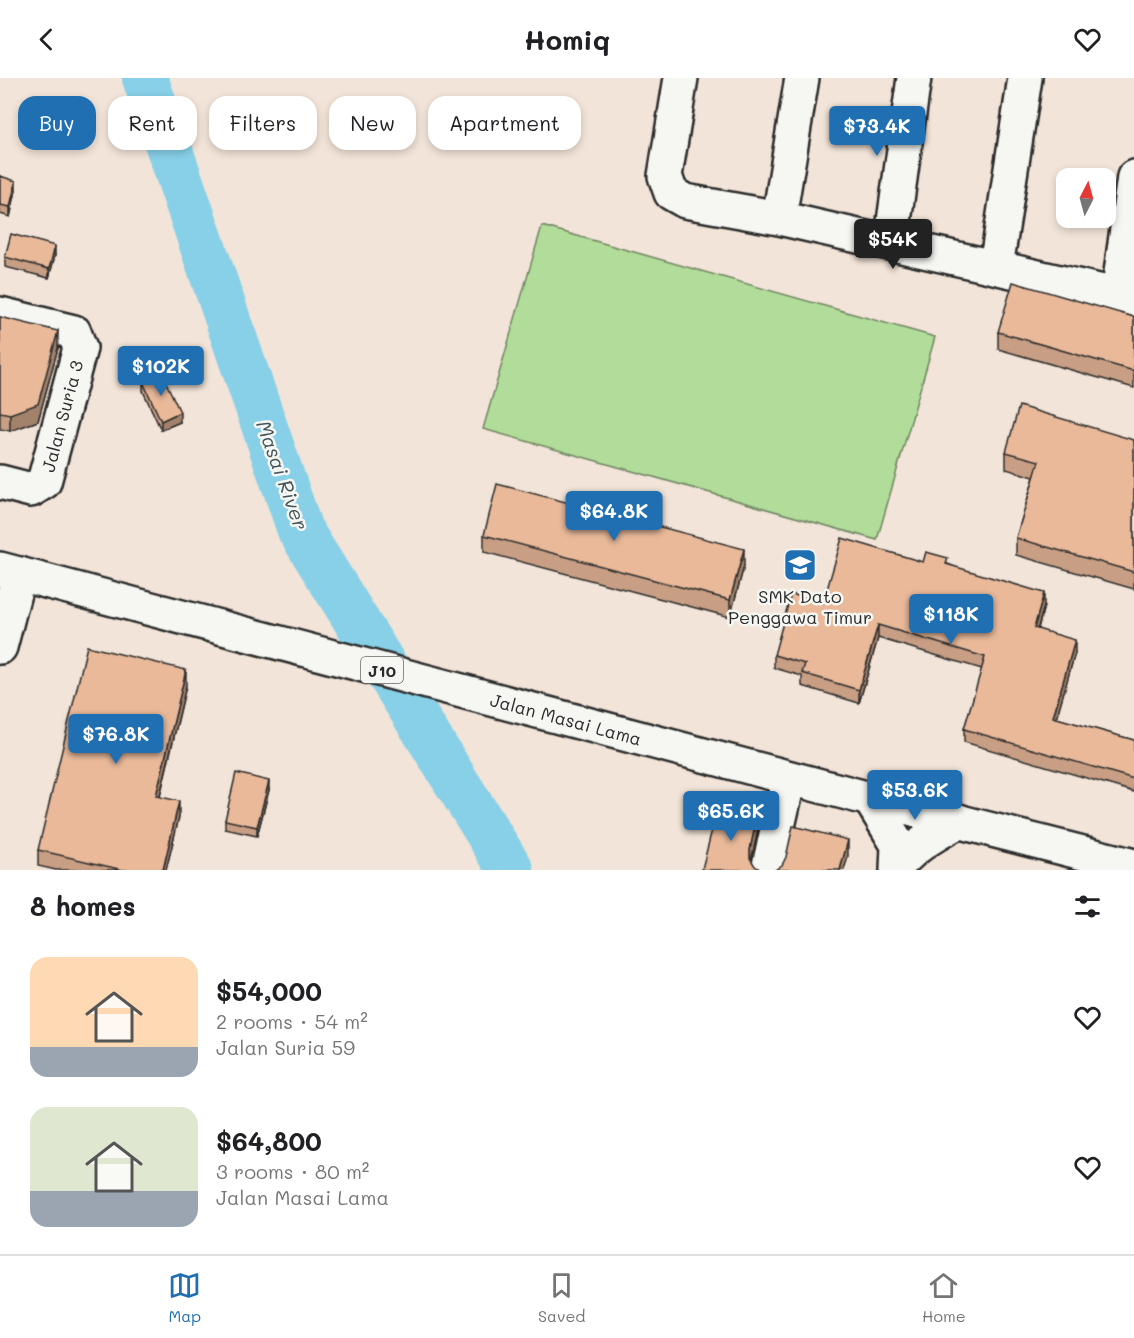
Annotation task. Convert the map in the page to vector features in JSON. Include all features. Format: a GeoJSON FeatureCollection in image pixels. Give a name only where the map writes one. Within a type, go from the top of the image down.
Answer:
{"type":"FeatureCollection","features":[{"type":"Feature","properties":{"kind":"street"},"geometry":{"type":"LineString","coordinates":[[681,78],[665,176],[671,193],[685,201],[779,218],[1126,297],[1134,177]]}},
{"type":"Feature","properties":{"kind":"street"},"geometry":{"type":"LineString","coordinates":[[779,218],[801,78]]}},
{"type":"Feature","properties":{"kind":"street"},"geometry":{"type":"LineString","coordinates":[[891,243],[914,78]]}},
{"type":"Feature","properties":{"kind":"street"},"geometry":{"type":"LineString","coordinates":[[996,267],[1026,78]]}},
{"type":"Feature","properties":{"kind":"street","name":"Jalan Suria 3"},"geometry":{"type":"LineString","coordinates":[[0,314],[74,332],[81,348],[44,482],[32,490],[0,482]]}},
{"type":"Feature","properties":{"kind":"street"},"geometry":{"type":"LineString","coordinates":[[0,647],[10,572]]}},
{"type":"Feature","properties":{"kind":"street","name":"Jalan Masai Lama"},"geometry":{"type":"LineString","coordinates":[[10,572],[870,799],[1133,862]]}},
{"type":"Feature","properties":{"kind":"street"},"geometry":{"type":"LineString","coordinates":[[768,870],[789,778]]}},
{"type":"Feature","properties":{"kind":"street"},"geometry":{"type":"LineString","coordinates":[[870,799],[898,844],[898,867]]}},
{"type":"Feature","properties":{"kind":"street"},"geometry":{"type":"LineString","coordinates":[[898,867],[913,848],[959,821]]}},
{"type":"Feature","properties":{"kind":"green space"},"geometry":{"type":"Polygon","coordinates":[[[542,226],[935,337],[877,540],[483,429],[542,226]]]}},
{"type":"Feature","properties":{"kind":"building"},"geometry":{"type":"Polygon","coordinates":[[[0,176],[16,181],[10,207],[0,205],[0,176]]]}},
{"type":"Feature","properties":{"kind":"building"},"geometry":{"type":"Polygon","coordinates":[[[11,234],[55,246],[49,269],[5,257],[11,234]]]}},
{"type":"Feature","properties":{"kind":"building"},"geometry":{"type":"Polygon","coordinates":[[[1013,282],[1134,317],[1134,371],[998,332],[1013,282]]]}},
{"type":"Feature","properties":{"kind":"building"},"geometry":{"type":"Polygon","coordinates":[[[0,317],[58,331],[38,404],[10,414],[0,412],[0,317]]]}},
{"type":"Feature","properties":{"kind":"building"},"geometry":{"type":"Polygon","coordinates":[[[162,374],[180,412],[161,421],[143,382],[162,374]]]}},
{"type":"Feature","properties":{"kind":"building"},"geometry":{"type":"Polygon","coordinates":[[[1019,406],[1134,440],[1134,572],[1016,538],[1039,461],[1006,452],[1019,406]]]}},
{"type":"Feature","properties":{"kind":"building"},"geometry":{"type":"Polygon","coordinates":[[[497,484],[744,549],[730,600],[484,535],[497,484]]]}},
{"type":"Feature","properties":{"kind":"building"},"geometry":{"type":"Polygon","coordinates":[[[842,538],[923,562],[926,552],[948,558],[946,564],[1044,593],[1034,628],[1075,640],[1053,717],[1134,740],[1134,779],[964,729],[985,657],[878,625],[859,690],[802,673],[805,664],[774,655],[791,594],[823,603],[842,538]]]}},
{"type":"Feature","properties":{"kind":"building"},"geometry":{"type":"Polygon","coordinates":[[[87,646],[186,670],[156,796],[179,801],[163,870],[123,870],[38,850],[87,646]]]}},
{"type":"Feature","properties":{"kind":"building"},"geometry":{"type":"Polygon","coordinates":[[[236,773],[269,781],[257,827],[225,820],[236,773]]]}},
{"type":"Feature","properties":{"kind":"building"},"geometry":{"type":"Polygon","coordinates":[[[718,806],[757,817],[750,858],[761,870],[702,869],[718,806]]]}},
{"type":"Feature","properties":{"kind":"building"},"geometry":{"type":"Polygon","coordinates":[[[793,826],[848,840],[840,870],[775,870],[782,865],[786,857],[793,826]]]}},
{"type":"Feature","properties":{"kind":"waterway","name":"Masai River"},"geometry":{"type":"LineString","coordinates":[[145,78],[300,530],[511,870]]}},
{"type":"Feature","properties":{"kind":"place","name":"SMK Dato Penggawa Timur"},"geometry":{"type":"Point","coordinates":[800,565]}}]}
